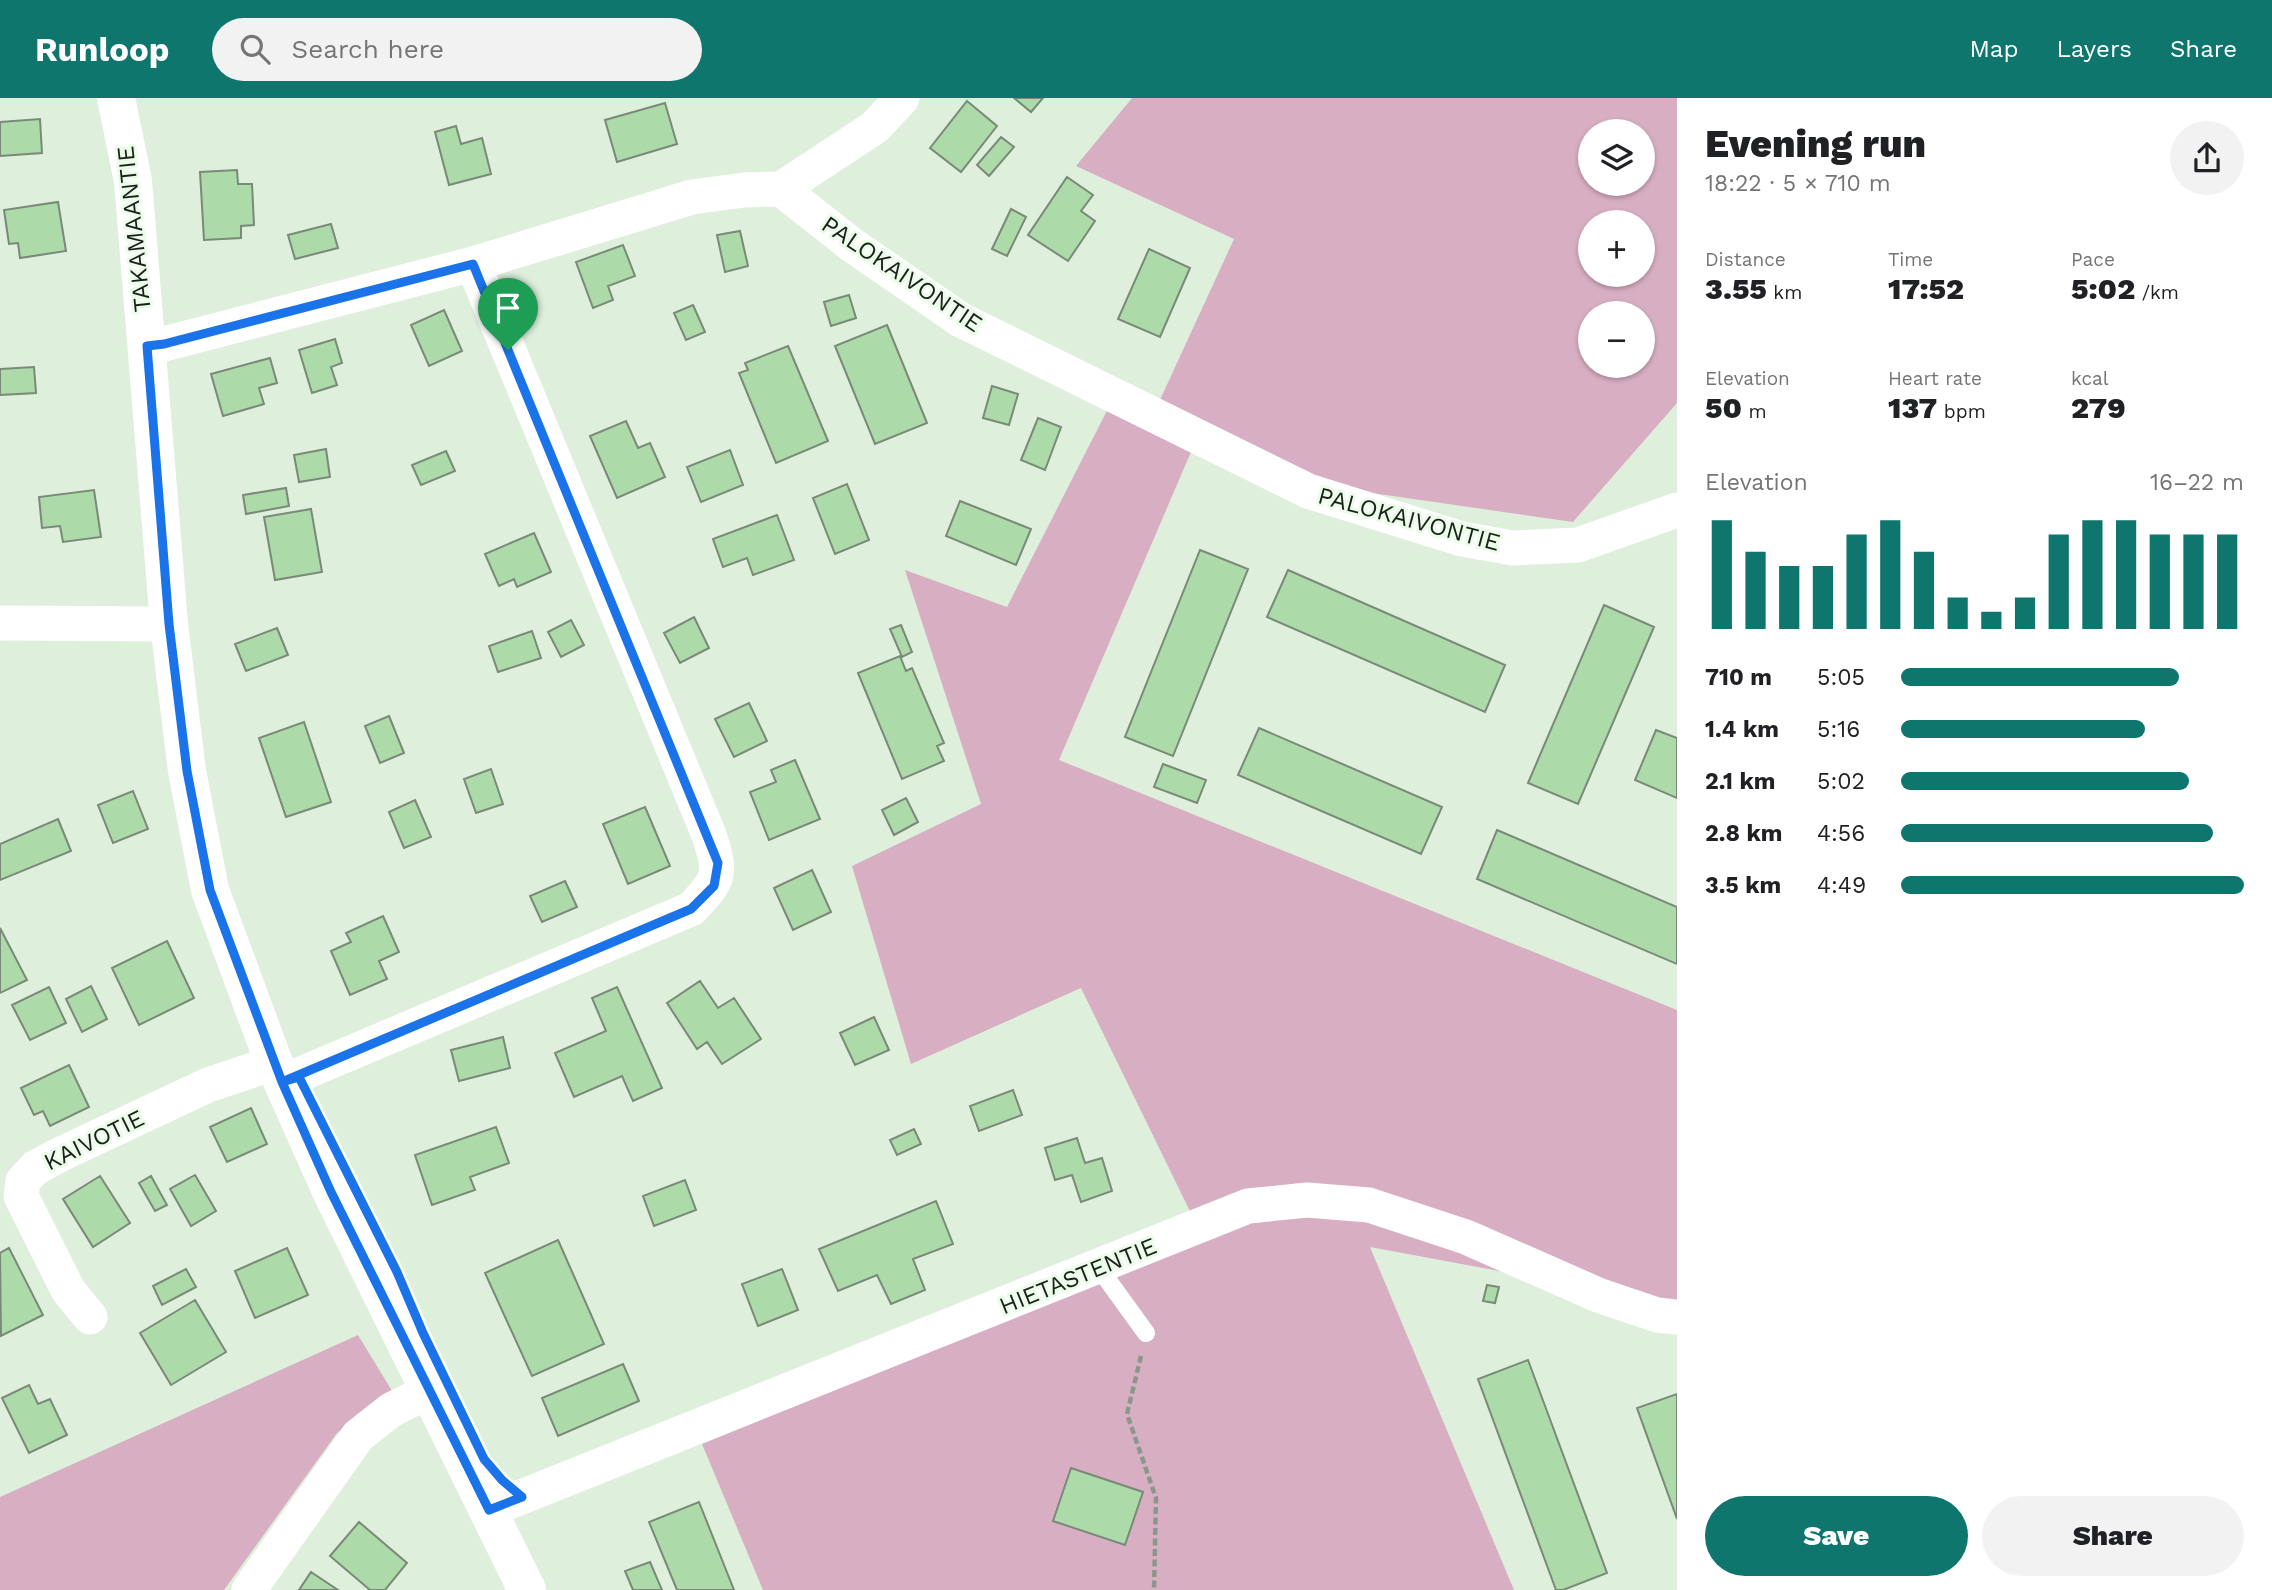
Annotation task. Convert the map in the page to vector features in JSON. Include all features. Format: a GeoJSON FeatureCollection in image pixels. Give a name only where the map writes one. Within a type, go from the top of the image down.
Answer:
{"type":"FeatureCollection","features":[{"type":"Feature","properties":{"kind":"street","name":"TAKAMAANTIE"},"geometry":{"type":"LineString","coordinates":[[116,98],[133,181],[169,624],[187,771],[210,890],[278,1073],[331,1192],[527,1590]]}},
{"type":"Feature","properties":{"kind":"street"},"geometry":{"type":"LineString","coordinates":[[147,346],[164,344],[473,264],[692,197],[744,190],[781,189],[875,127],[902,98]]}},
{"type":"Feature","properties":{"kind":"street","name":"PALOKAIVONTIE"},"geometry":{"type":"LineString","coordinates":[[781,189],[852,244],[961,320],[1308,491],[1462,539],[1513,548],[1578,545],[1677,510]]}},
{"type":"Feature","properties":{"kind":"street","name":"KAIVOTIE"},"geometry":{"type":"LineString","coordinates":[[90,1317],[68,1290],[20,1196],[23,1181],[35,1168],[195,1091],[278,1073],[691,909],[714,886],[718,863],[709,835],[473,264]]}},
{"type":"Feature","properties":{"kind":"street"},"geometry":{"type":"LineString","coordinates":[[0,623],[169,624]]}},
{"type":"Feature","properties":{"kind":"street","name":"HIETASTENTIE"},"geometry":{"type":"LineString","coordinates":[[489,1510],[1100,1268],[1248,1206],[1307,1200],[1369,1205],[1466,1237],[1598,1295],[1657,1315],[1677,1317]]}},
{"type":"Feature","properties":{"kind":"street"},"geometry":{"type":"LineString","coordinates":[[249,1590],[358,1436],[391,1410],[429,1391]]}},
{"type":"Feature","properties":{"kind":"lane"},"geometry":{"type":"LineString","coordinates":[[1100,1268],[1146,1333]]}},
{"type":"Feature","properties":{"kind":"path"},"geometry":{"type":"LineString","coordinates":[[1146,1333],[1127,1413],[1156,1498],[1154,1590]]}},
{"type":"Feature","properties":{"kind":"shaded area"},"geometry":{"type":"Polygon","coordinates":[[[1132,98],[1677,98],[1677,403],[1573,522],[1337,488],[1203,424],[1059,760],[1677,1010],[1677,1304],[1370,1247],[1514,1590],[763,1590],[702,1444],[1204,1240],[1081,988],[911,1064],[852,866],[981,804],[905,570],[1007,607],[1119,387],[1159,402],[1234,239],[1076,166],[1132,98]]]}},
{"type":"Feature","properties":{"kind":"shaded area"},"geometry":{"type":"Polygon","coordinates":[[[358,1335],[394,1394],[337,1433],[224,1590],[0,1590],[0,1497],[358,1335]]]}},
{"type":"Feature","properties":{"kind":"building"},"geometry":{"type":"Polygon","coordinates":[[[1014,98],[1043,98],[1031,112],[1014,98]]]}},
{"type":"Feature","properties":{"kind":"building"},"geometry":{"type":"Polygon","coordinates":[[[967,101],[997,126],[961,172],[930,148],[967,101]]]}},
{"type":"Feature","properties":{"kind":"building"},"geometry":{"type":"Polygon","coordinates":[[[665,103],[677,144],[617,162],[605,120],[665,103]]]}},
{"type":"Feature","properties":{"kind":"building"},"geometry":{"type":"Polygon","coordinates":[[[40,119],[42,153],[0,156],[0,122],[40,119]]]}},
{"type":"Feature","properties":{"kind":"building"},"geometry":{"type":"Polygon","coordinates":[[[456,126],[461,144],[482,138],[491,174],[449,185],[435,132],[456,126]]]}},
{"type":"Feature","properties":{"kind":"building"},"geometry":{"type":"Polygon","coordinates":[[[1001,137],[1014,147],[989,176],[977,165],[1001,137]]]}},
{"type":"Feature","properties":{"kind":"building"},"geometry":{"type":"Polygon","coordinates":[[[237,170],[238,184],[252,184],[254,225],[241,226],[241,238],[204,240],[200,172],[237,170]]]}},
{"type":"Feature","properties":{"kind":"building"},"geometry":{"type":"Polygon","coordinates":[[[1067,177],[1093,195],[1081,211],[1095,221],[1068,261],[1028,235],[1067,177]]]}},
{"type":"Feature","properties":{"kind":"building"},"geometry":{"type":"Polygon","coordinates":[[[58,202],[66,251],[20,258],[18,243],[9,244],[4,210],[58,202]]]}},
{"type":"Feature","properties":{"kind":"building"},"geometry":{"type":"Polygon","coordinates":[[[1011,209],[1026,217],[1007,256],[992,249],[1011,209]]]}},
{"type":"Feature","properties":{"kind":"building"},"geometry":{"type":"Polygon","coordinates":[[[331,224],[338,248],[295,259],[288,235],[331,224]]]}},
{"type":"Feature","properties":{"kind":"building"},"geometry":{"type":"Polygon","coordinates":[[[740,231],[748,266],[725,272],[717,235],[740,231]]]}},
{"type":"Feature","properties":{"kind":"building"},"geometry":{"type":"Polygon","coordinates":[[[623,245],[635,276],[608,286],[613,300],[593,308],[576,262],[623,245]]]}},
{"type":"Feature","properties":{"kind":"building"},"geometry":{"type":"Polygon","coordinates":[[[1149,249],[1190,268],[1160,337],[1118,319],[1149,249]]]}},
{"type":"Feature","properties":{"kind":"building"},"geometry":{"type":"Polygon","coordinates":[[[849,295],[856,318],[831,326],[824,302],[849,295]]]}},
{"type":"Feature","properties":{"kind":"building"},"geometry":{"type":"Polygon","coordinates":[[[693,305],[705,332],[686,340],[674,313],[693,305]]]}},
{"type":"Feature","properties":{"kind":"building"},"geometry":{"type":"Polygon","coordinates":[[[444,310],[462,351],[429,366],[411,325],[444,310]]]}},
{"type":"Feature","properties":{"kind":"building"},"geometry":{"type":"Polygon","coordinates":[[[887,325],[927,423],[875,444],[835,346],[887,325]]]}},
{"type":"Feature","properties":{"kind":"building"},"geometry":{"type":"Polygon","coordinates":[[[335,339],[342,363],[331,367],[337,385],[312,393],[299,350],[335,339]]]}},
{"type":"Feature","properties":{"kind":"building"},"geometry":{"type":"Polygon","coordinates":[[[788,346],[828,441],[776,463],[739,373],[748,370],[745,363],[788,346]]]}},
{"type":"Feature","properties":{"kind":"building"},"geometry":{"type":"Polygon","coordinates":[[[270,358],[277,383],[259,388],[264,404],[223,416],[211,374],[270,358]]]}},
{"type":"Feature","properties":{"kind":"building"},"geometry":{"type":"Polygon","coordinates":[[[34,367],[36,393],[0,395],[0,369],[34,367]]]}},
{"type":"Feature","properties":{"kind":"building"},"geometry":{"type":"Polygon","coordinates":[[[992,386],[1018,394],[1009,425],[983,418],[992,386]]]}},
{"type":"Feature","properties":{"kind":"building"},"geometry":{"type":"Polygon","coordinates":[[[1038,418],[1061,427],[1045,470],[1021,460],[1038,418]]]}},
{"type":"Feature","properties":{"kind":"building"},"geometry":{"type":"Polygon","coordinates":[[[626,421],[638,448],[650,443],[665,477],[617,498],[590,436],[626,421]]]}},
{"type":"Feature","properties":{"kind":"building"},"geometry":{"type":"Polygon","coordinates":[[[326,449],[330,477],[299,482],[294,455],[326,449]]]}},
{"type":"Feature","properties":{"kind":"building"},"geometry":{"type":"Polygon","coordinates":[[[730,450],[743,485],[701,502],[687,467],[730,450]]]}},
{"type":"Feature","properties":{"kind":"building"},"geometry":{"type":"Polygon","coordinates":[[[446,451],[455,471],[421,485],[412,465],[446,451]]]}},
{"type":"Feature","properties":{"kind":"building"},"geometry":{"type":"Polygon","coordinates":[[[847,484],[869,540],[835,554],[813,498],[847,484]]]}},
{"type":"Feature","properties":{"kind":"building"},"geometry":{"type":"Polygon","coordinates":[[[286,488],[289,506],[246,514],[243,495],[286,488]]]}},
{"type":"Feature","properties":{"kind":"building"},"geometry":{"type":"Polygon","coordinates":[[[94,490],[101,537],[63,542],[60,526],[42,528],[39,497],[94,490]]]}},
{"type":"Feature","properties":{"kind":"building"},"geometry":{"type":"Polygon","coordinates":[[[960,501],[1031,529],[1016,565],[946,536],[960,501]]]}},
{"type":"Feature","properties":{"kind":"building"},"geometry":{"type":"Polygon","coordinates":[[[311,509],[322,572],[275,580],[264,517],[311,509]]]}},
{"type":"Feature","properties":{"kind":"building"},"geometry":{"type":"Polygon","coordinates":[[[777,515],[794,560],[753,575],[747,558],[723,567],[713,539],[777,515]]]}},
{"type":"Feature","properties":{"kind":"building"},"geometry":{"type":"Polygon","coordinates":[[[534,533],[551,572],[517,587],[514,579],[499,586],[485,554],[534,533]]]}},
{"type":"Feature","properties":{"kind":"building"},"geometry":{"type":"Polygon","coordinates":[[[1200,550],[1248,569],[1173,756],[1125,737],[1200,550]]]}},
{"type":"Feature","properties":{"kind":"building"},"geometry":{"type":"Polygon","coordinates":[[[1288,570],[1505,665],[1485,712],[1267,617],[1288,570]]]}},
{"type":"Feature","properties":{"kind":"building"},"geometry":{"type":"Polygon","coordinates":[[[1604,605],[1654,627],[1578,804],[1528,783],[1604,605]]]}},
{"type":"Feature","properties":{"kind":"building"},"geometry":{"type":"Polygon","coordinates":[[[694,617],[709,648],[680,663],[664,633],[694,617]]]}},
{"type":"Feature","properties":{"kind":"building"},"geometry":{"type":"Polygon","coordinates":[[[571,620],[584,645],[561,657],[548,632],[571,620]]]}},
{"type":"Feature","properties":{"kind":"building"},"geometry":{"type":"Polygon","coordinates":[[[901,625],[912,652],[902,657],[890,629],[901,625]]]}},
{"type":"Feature","properties":{"kind":"building"},"geometry":{"type":"Polygon","coordinates":[[[277,628],[288,655],[246,671],[235,644],[277,628]]]}},
{"type":"Feature","properties":{"kind":"building"},"geometry":{"type":"Polygon","coordinates":[[[532,631],[541,658],[498,672],[489,646],[532,631]]]}},
{"type":"Feature","properties":{"kind":"building"},"geometry":{"type":"Polygon","coordinates":[[[900,656],[906,671],[912,668],[944,743],[937,746],[944,761],[902,779],[858,673],[900,656]]]}},
{"type":"Feature","properties":{"kind":"building"},"geometry":{"type":"Polygon","coordinates":[[[749,703],[767,741],[734,757],[715,719],[749,703]]]}},
{"type":"Feature","properties":{"kind":"building"},"geometry":{"type":"Polygon","coordinates":[[[389,716],[404,753],[380,763],[365,726],[389,716]]]}},
{"type":"Feature","properties":{"kind":"building"},"geometry":{"type":"Polygon","coordinates":[[[304,722],[331,802],[286,817],[259,738],[304,722]]]}},
{"type":"Feature","properties":{"kind":"building"},"geometry":{"type":"Polygon","coordinates":[[[1259,728],[1442,807],[1421,854],[1238,775],[1259,728]]]}},
{"type":"Feature","properties":{"kind":"building"},"geometry":{"type":"Polygon","coordinates":[[[1656,730],[1677,738],[1677,798],[1635,780],[1656,730]]]}},
{"type":"Feature","properties":{"kind":"building"},"geometry":{"type":"Polygon","coordinates":[[[795,760],[820,819],[769,840],[750,792],[776,782],[771,770],[795,760]]]}},
{"type":"Feature","properties":{"kind":"building"},"geometry":{"type":"Polygon","coordinates":[[[1163,764],[1206,780],[1197,803],[1154,787],[1163,764]]]}},
{"type":"Feature","properties":{"kind":"building"},"geometry":{"type":"Polygon","coordinates":[[[491,769],[503,804],[476,813],[464,779],[491,769]]]}},
{"type":"Feature","properties":{"kind":"building"},"geometry":{"type":"Polygon","coordinates":[[[133,791],[148,829],[113,843],[98,805],[133,791]]]}},
{"type":"Feature","properties":{"kind":"building"},"geometry":{"type":"Polygon","coordinates":[[[906,798],[918,822],[894,835],[882,810],[906,798]]]}},
{"type":"Feature","properties":{"kind":"building"},"geometry":{"type":"Polygon","coordinates":[[[415,800],[431,837],[404,848],[389,812],[415,800]]]}},
{"type":"Feature","properties":{"kind":"building"},"geometry":{"type":"Polygon","coordinates":[[[645,807],[670,866],[628,884],[603,824],[645,807]]]}},
{"type":"Feature","properties":{"kind":"building"},"geometry":{"type":"Polygon","coordinates":[[[58,819],[71,851],[0,880],[0,844],[58,819]]]}},
{"type":"Feature","properties":{"kind":"building"},"geometry":{"type":"Polygon","coordinates":[[[1497,830],[1677,907],[1677,964],[1477,879],[1497,830]]]}},
{"type":"Feature","properties":{"kind":"building"},"geometry":{"type":"Polygon","coordinates":[[[812,870],[831,912],[793,930],[774,888],[812,870]]]}},
{"type":"Feature","properties":{"kind":"building"},"geometry":{"type":"Polygon","coordinates":[[[565,881],[577,907],[542,922],[530,896],[565,881]]]}},
{"type":"Feature","properties":{"kind":"building"},"geometry":{"type":"Polygon","coordinates":[[[383,916],[399,952],[379,961],[387,979],[350,995],[331,951],[351,942],[346,933],[383,916]]]}},
{"type":"Feature","properties":{"kind":"building"},"geometry":{"type":"Polygon","coordinates":[[[0,928],[27,980],[0,993],[0,928]]]}},
{"type":"Feature","properties":{"kind":"building"},"geometry":{"type":"Polygon","coordinates":[[[167,941],[194,998],[139,1025],[112,968],[167,941]]]}},
{"type":"Feature","properties":{"kind":"building"},"geometry":{"type":"Polygon","coordinates":[[[700,981],[718,1008],[734,998],[761,1039],[722,1064],[707,1042],[697,1049],[667,1003],[700,981]]]}},
{"type":"Feature","properties":{"kind":"building"},"geometry":{"type":"Polygon","coordinates":[[[91,986],[107,1019],[82,1032],[66,999],[91,986]]]}},
{"type":"Feature","properties":{"kind":"building"},"geometry":{"type":"Polygon","coordinates":[[[49,987],[66,1023],[30,1040],[12,1005],[49,987]]]}},
{"type":"Feature","properties":{"kind":"building"},"geometry":{"type":"Polygon","coordinates":[[[617,987],[662,1088],[633,1101],[622,1076],[574,1097],[555,1053],[606,1031],[592,998],[617,987]]]}},
{"type":"Feature","properties":{"kind":"building"},"geometry":{"type":"Polygon","coordinates":[[[874,1017],[889,1050],[855,1065],[840,1033],[874,1017]]]}},
{"type":"Feature","properties":{"kind":"building"},"geometry":{"type":"Polygon","coordinates":[[[503,1037],[510,1068],[459,1081],[451,1050],[503,1037]]]}},
{"type":"Feature","properties":{"kind":"building"},"geometry":{"type":"Polygon","coordinates":[[[69,1065],[89,1107],[50,1126],[43,1111],[34,1115],[21,1088],[69,1065]]]}},
{"type":"Feature","properties":{"kind":"building"},"geometry":{"type":"Polygon","coordinates":[[[1013,1090],[1022,1115],[979,1131],[970,1106],[1013,1090]]]}},
{"type":"Feature","properties":{"kind":"building"},"geometry":{"type":"Polygon","coordinates":[[[251,1108],[267,1144],[227,1162],[210,1127],[251,1108]]]}},
{"type":"Feature","properties":{"kind":"building"},"geometry":{"type":"Polygon","coordinates":[[[496,1127],[509,1163],[470,1177],[475,1190],[432,1205],[415,1155],[496,1127]]]}},
{"type":"Feature","properties":{"kind":"building"},"geometry":{"type":"Polygon","coordinates":[[[914,1129],[921,1144],[897,1155],[890,1140],[914,1129]]]}},
{"type":"Feature","properties":{"kind":"building"},"geometry":{"type":"Polygon","coordinates":[[[1077,1138],[1085,1163],[1102,1158],[1112,1191],[1081,1202],[1072,1175],[1055,1180],[1045,1148],[1077,1138]]]}},
{"type":"Feature","properties":{"kind":"building"},"geometry":{"type":"Polygon","coordinates":[[[195,1175],[216,1211],[191,1226],[170,1189],[195,1175]]]}},
{"type":"Feature","properties":{"kind":"building"},"geometry":{"type":"Polygon","coordinates":[[[100,1176],[130,1223],[93,1247],[63,1199],[100,1176]]]}},
{"type":"Feature","properties":{"kind":"building"},"geometry":{"type":"Polygon","coordinates":[[[151,1176],[167,1205],[155,1211],[139,1183],[151,1176]]]}},
{"type":"Feature","properties":{"kind":"building"},"geometry":{"type":"Polygon","coordinates":[[[685,1180],[696,1210],[654,1226],[643,1196],[685,1180]]]}},
{"type":"Feature","properties":{"kind":"building"},"geometry":{"type":"Polygon","coordinates":[[[936,1201],[953,1244],[913,1259],[925,1290],[891,1304],[877,1275],[838,1291],[819,1249],[936,1201]]]}},
{"type":"Feature","properties":{"kind":"building"},"geometry":{"type":"Polygon","coordinates":[[[558,1240],[604,1344],[532,1376],[485,1273],[558,1240]]]}},
{"type":"Feature","properties":{"kind":"building"},"geometry":{"type":"Polygon","coordinates":[[[9,1248],[43,1315],[1,1336],[0,1253],[9,1248]]]}},
{"type":"Feature","properties":{"kind":"building"},"geometry":{"type":"Polygon","coordinates":[[[287,1248],[308,1295],[255,1318],[235,1271],[287,1248]]]}},
{"type":"Feature","properties":{"kind":"building"},"geometry":{"type":"Polygon","coordinates":[[[186,1269],[196,1287],[162,1305],[153,1286],[186,1269]]]}},
{"type":"Feature","properties":{"kind":"building"},"geometry":{"type":"Polygon","coordinates":[[[782,1269],[798,1310],[758,1326],[742,1284],[782,1269]]]}},
{"type":"Feature","properties":{"kind":"building"},"geometry":{"type":"Polygon","coordinates":[[[1487,1285],[1499,1287],[1495,1303],[1483,1301],[1487,1285]]]}},
{"type":"Feature","properties":{"kind":"building"},"geometry":{"type":"Polygon","coordinates":[[[195,1300],[226,1352],[171,1385],[140,1333],[195,1300]]]}},
{"type":"Feature","properties":{"kind":"building"},"geometry":{"type":"Polygon","coordinates":[[[1528,1360],[1607,1573],[1563,1590],[1556,1590],[1478,1379],[1528,1360]]]}},
{"type":"Feature","properties":{"kind":"building"},"geometry":{"type":"Polygon","coordinates":[[[623,1364],[639,1401],[558,1436],[542,1398],[623,1364]]]}},
{"type":"Feature","properties":{"kind":"building"},"geometry":{"type":"Polygon","coordinates":[[[29,1385],[38,1404],[50,1399],[67,1435],[29,1453],[2,1398],[29,1385]]]}},
{"type":"Feature","properties":{"kind":"building"},"geometry":{"type":"Polygon","coordinates":[[[1677,1394],[1677,1519],[1637,1408],[1677,1394]]]}},
{"type":"Feature","properties":{"kind":"building"},"geometry":{"type":"Polygon","coordinates":[[[1071,1468],[1143,1492],[1125,1545],[1053,1521],[1071,1468]]]}},
{"type":"Feature","properties":{"kind":"building"},"geometry":{"type":"Polygon","coordinates":[[[699,1502],[734,1590],[677,1590],[649,1522],[699,1502]]]}},
{"type":"Feature","properties":{"kind":"building"},"geometry":{"type":"Polygon","coordinates":[[[359,1522],[407,1563],[385,1590],[370,1590],[330,1556],[359,1522]]]}},
{"type":"Feature","properties":{"kind":"building"},"geometry":{"type":"Polygon","coordinates":[[[650,1562],[662,1590],[633,1590],[625,1571],[650,1562]]]}},
{"type":"Feature","properties":{"kind":"building"},"geometry":{"type":"Polygon","coordinates":[[[311,1572],[338,1590],[299,1590],[311,1572]]]}},
{"type":"Feature","properties":{"kind":"route"},"geometry":{"type":"LineString","coordinates":[[508,350],[473,264],[164,344],[147,346],[169,624],[187,771],[210,890],[282,1082],[299,1077],[397,1272],[423,1333],[484,1459],[502,1480],[522,1497],[489,1510],[331,1192],[282,1082],[691,909],[714,886],[718,863],[709,835],[508,350]]}}]}
